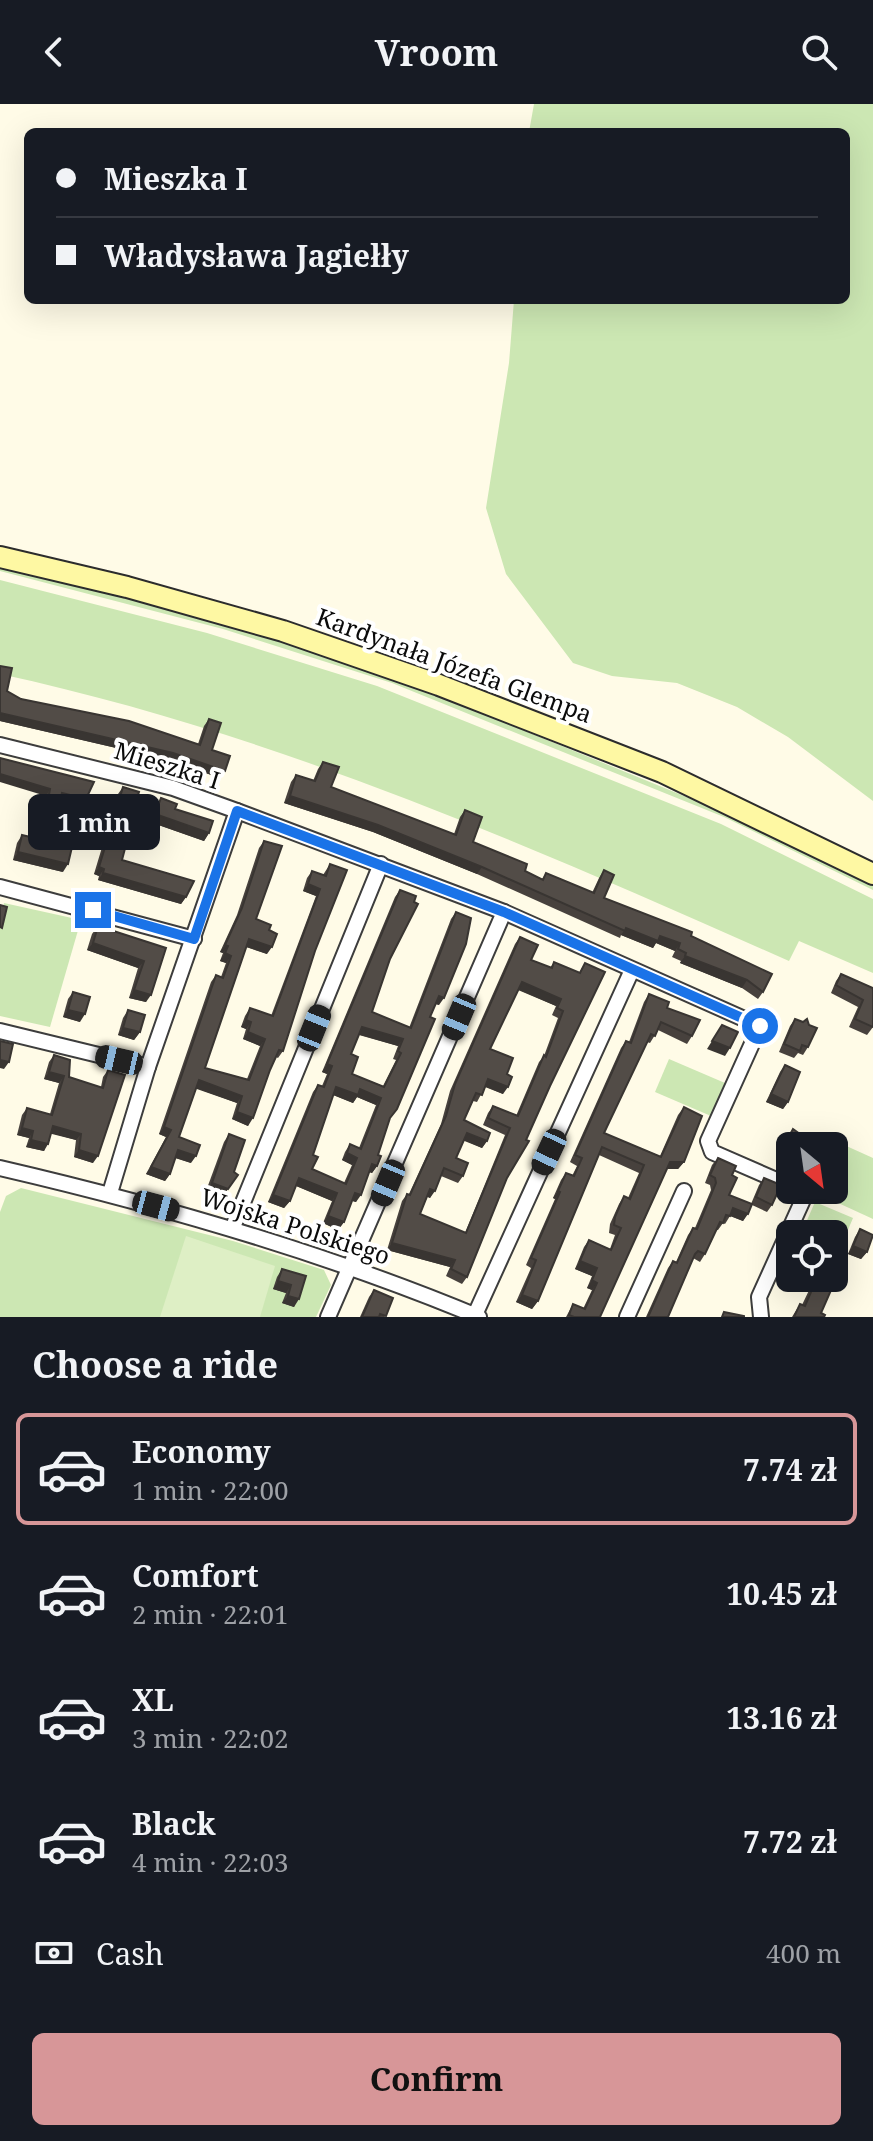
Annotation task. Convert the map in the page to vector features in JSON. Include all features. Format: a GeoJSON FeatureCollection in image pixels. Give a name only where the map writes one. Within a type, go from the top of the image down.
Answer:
{"type":"FeatureCollection","features":[{"type":"Feature","properties":{"kind":"main road","name":"Kardynała Józefa Glempa"},"geometry":{"type":"LineString","coordinates":[[0,557],[127,587],[283,631],[439,685],[662,772],[873,874]]}},
{"type":"Feature","properties":{"kind":"street","name":"Mieszka I"},"geometry":{"type":"LineString","coordinates":[[0,745],[173,788],[381,864],[504,912],[760,1026],[708,1141],[712,1152],[776,1180]]}},
{"type":"Feature","properties":{"kind":"street"},"geometry":{"type":"LineString","coordinates":[[110,1193],[148,1067],[237,811]]}},
{"type":"Feature","properties":{"kind":"street"},"geometry":{"type":"LineString","coordinates":[[233,1227],[381,864]]}},
{"type":"Feature","properties":{"kind":"street"},"geometry":{"type":"LineString","coordinates":[[0,887],[194,939]]}},
{"type":"Feature","properties":{"kind":"street"},"geometry":{"type":"LineString","coordinates":[[328,1317],[353,1266],[504,912]]}},
{"type":"Feature","properties":{"kind":"street"},"geometry":{"type":"LineString","coordinates":[[476,1316],[632,970]]}},
{"type":"Feature","properties":{"kind":"street"},"geometry":{"type":"LineString","coordinates":[[0,1031],[148,1067]]}},
{"type":"Feature","properties":{"kind":"street","name":"Wojska Polskiego"},"geometry":{"type":"LineString","coordinates":[[0,1169],[110,1193],[233,1227],[353,1266],[476,1316]]}},
{"type":"Feature","properties":{"kind":"street"},"geometry":{"type":"LineString","coordinates":[[627,1317],[684,1191]]}},
{"type":"Feature","properties":{"kind":"street"},"geometry":{"type":"LineString","coordinates":[[761,1317],[759,1297],[797,1204]]}},
{"type":"Feature","properties":{"kind":"green space"},"geometry":{"type":"Polygon","coordinates":[[[534,104],[873,104],[873,801],[788,737],[737,707],[677,683],[612,676],[573,663],[506,574],[486,508],[509,363],[514,304],[850,304],[850,128],[530,128],[534,104]]]}},
{"type":"Feature","properties":{"kind":"green space"},"geometry":{"type":"Polygon","coordinates":[[[0,565],[157,603],[396,678],[750,823],[873,883],[873,890],[724,817],[392,683],[223,629],[0,571],[0,565]]]}},
{"type":"Feature","properties":{"kind":"green space"},"geometry":{"type":"Polygon","coordinates":[[[0,580],[207,633],[377,686],[721,824],[873,899],[873,973],[799,941],[789,961],[499,836],[304,761],[103,699],[0,674],[0,580]]]}},
{"type":"Feature","properties":{"kind":"green space"},"geometry":{"type":"Polygon","coordinates":[[[4,903],[81,920],[50,1027],[0,1016],[0,921],[4,903]]]}},
{"type":"Feature","properties":{"kind":"green space"},"geometry":{"type":"Polygon","coordinates":[[[669,1059],[725,1083],[711,1116],[655,1092],[669,1059]]]}},
{"type":"Feature","properties":{"kind":"green space"},"geometry":{"type":"Polygon","coordinates":[[[848,1147],[873,1158],[873,1219],[840,1204],[848,1204],[848,1147]]]}},
{"type":"Feature","properties":{"kind":"green space"},"geometry":{"type":"Polygon","coordinates":[[[21,1188],[233,1241],[324,1270],[331,1285],[316,1317],[0,1317],[0,1212],[6,1196],[21,1188]]]}},
{"type":"Feature","properties":{"kind":"green space"},"geometry":{"type":"Polygon","coordinates":[[[814,1204],[853,1218],[848,1230],[848,1220],[807,1220],[814,1204]]]}},
{"type":"Feature","properties":{"kind":"green space"},"geometry":{"type":"Polygon","coordinates":[[[186,1236],[275,1266],[260,1317],[160,1317],[186,1236]]]}},
{"type":"Feature","properties":{"kind":"building"},"geometry":{"type":"Polygon","coordinates":[[[0,666],[12,668],[7,691],[21,699],[129,721],[200,745],[209,719],[221,723],[212,750],[230,756],[225,771],[173,753],[0,713],[0,666]]]}},
{"type":"Feature","properties":{"kind":"building"},"geometry":{"type":"Polygon","coordinates":[[[0,758],[94,782],[86,799],[62,793],[56,819],[45,816],[50,789],[0,774],[0,758]]]}},
{"type":"Feature","properties":{"kind":"building"},"geometry":{"type":"Polygon","coordinates":[[[323,762],[339,767],[331,787],[456,835],[465,810],[482,817],[473,842],[527,864],[525,871],[543,880],[546,873],[594,893],[604,870],[614,875],[604,898],[692,932],[691,936],[772,974],[763,992],[747,980],[685,956],[686,953],[678,949],[680,943],[660,936],[658,941],[626,928],[625,931],[482,867],[378,825],[290,796],[296,775],[315,781],[323,762]]]}},
{"type":"Feature","properties":{"kind":"building"},"geometry":{"type":"Polygon","coordinates":[[[123,787],[139,792],[126,832],[129,833],[122,860],[194,881],[186,897],[103,873],[104,869],[99,867],[123,787]]]}},
{"type":"Feature","properties":{"kind":"building"},"geometry":{"type":"Polygon","coordinates":[[[161,798],[177,804],[175,809],[213,821],[209,833],[155,814],[161,798]]]}},
{"type":"Feature","properties":{"kind":"building"},"geometry":{"type":"Polygon","coordinates":[[[22,835],[72,847],[68,864],[18,852],[22,835]]]}},
{"type":"Feature","properties":{"kind":"building"},"geometry":{"type":"Polygon","coordinates":[[[264,841],[282,846],[256,919],[271,925],[269,930],[277,934],[272,947],[249,939],[205,1068],[249,1080],[265,1039],[248,1032],[251,1022],[246,1020],[250,1008],[273,1016],[320,889],[308,884],[312,871],[326,876],[330,864],[347,870],[315,951],[283,1051],[279,1050],[270,1070],[253,1118],[237,1112],[242,1096],[199,1080],[179,1137],[200,1145],[196,1156],[178,1150],[170,1174],[151,1167],[171,1130],[164,1127],[216,975],[223,978],[231,956],[225,953],[228,946],[225,945],[242,908],[264,841]]]}},
{"type":"Feature","properties":{"kind":"building"},"geometry":{"type":"Polygon","coordinates":[[[400,890],[416,896],[414,902],[418,904],[390,959],[372,1012],[411,1028],[456,912],[471,918],[466,944],[444,998],[439,996],[430,1017],[435,1019],[397,1109],[390,1118],[377,1166],[372,1164],[361,1195],[355,1193],[344,1222],[328,1216],[337,1193],[299,1178],[290,1201],[273,1195],[318,1085],[324,1087],[332,1066],[327,1064],[400,890]],[[362,1027],[351,1054],[358,1057],[352,1074],[384,1087],[401,1053],[398,1051],[403,1039],[362,1027]],[[336,1087],[313,1155],[318,1157],[312,1169],[346,1184],[357,1158],[347,1153],[350,1144],[361,1149],[381,1098],[360,1089],[358,1095],[336,1087]]]}},
{"type":"Feature","properties":{"kind":"building"},"geometry":{"type":"Polygon","coordinates":[[[0,905],[7,907],[2,928],[0,927],[0,905]]]}},
{"type":"Feature","properties":{"kind":"building"},"geometry":{"type":"Polygon","coordinates":[[[98,926],[166,948],[151,995],[134,990],[144,961],[93,943],[98,926]]]}},
{"type":"Feature","properties":{"kind":"building"},"geometry":{"type":"Polygon","coordinates":[[[520,937],[538,945],[531,960],[552,968],[554,962],[580,973],[585,963],[605,972],[550,1086],[526,1140],[529,1141],[507,1178],[467,1277],[451,1269],[455,1260],[392,1243],[407,1194],[410,1195],[446,1116],[455,1084],[520,937]],[[522,982],[490,1049],[513,1058],[507,1074],[512,1077],[508,1087],[488,1079],[482,1095],[476,1093],[464,1120],[490,1133],[487,1141],[467,1133],[456,1158],[468,1163],[463,1176],[444,1168],[435,1191],[430,1189],[420,1214],[466,1233],[510,1128],[488,1118],[493,1106],[518,1116],[544,1055],[546,1057],[563,1011],[557,1008],[561,999],[522,982]]]}},
{"type":"Feature","properties":{"kind":"building"},"geometry":{"type":"Polygon","coordinates":[[[841,974],[873,988],[873,1027],[855,1019],[863,1000],[836,985],[841,974]]]}},
{"type":"Feature","properties":{"kind":"building"},"geometry":{"type":"Polygon","coordinates":[[[73,992],[90,997],[85,1014],[68,1010],[73,992]]]}},
{"type":"Feature","properties":{"kind":"building"},"geometry":{"type":"Polygon","coordinates":[[[649,994],[669,1002],[667,1008],[700,1020],[692,1036],[661,1022],[655,1036],[651,1034],[604,1133],[661,1157],[684,1107],[702,1116],[684,1162],[670,1162],[600,1317],[574,1317],[569,1315],[573,1304],[585,1309],[597,1283],[592,1280],[597,1268],[580,1261],[589,1240],[611,1250],[621,1228],[614,1225],[615,1217],[624,1196],[630,1199],[644,1165],[602,1147],[538,1301],[522,1295],[536,1260],[531,1258],[558,1191],[566,1173],[574,1176],[582,1158],[575,1155],[626,1041],[631,1043],[649,994]]]}},
{"type":"Feature","properties":{"kind":"building"},"geometry":{"type":"Polygon","coordinates":[[[128,1010],[145,1015],[140,1032],[123,1028],[128,1010]]]}},
{"type":"Feature","properties":{"kind":"building"},"geometry":{"type":"Polygon","coordinates":[[[795,1019],[803,1022],[807,1019],[809,1025],[817,1028],[808,1047],[802,1045],[800,1051],[784,1044],[795,1019]]]}},
{"type":"Feature","properties":{"kind":"building"},"geometry":{"type":"Polygon","coordinates":[[[722,1025],[738,1032],[730,1048],[712,1041],[722,1025]]]}},
{"type":"Feature","properties":{"kind":"building"},"geometry":{"type":"Polygon","coordinates":[[[0,1041],[13,1044],[9,1062],[0,1060],[0,1041]]]}},
{"type":"Feature","properties":{"kind":"building"},"geometry":{"type":"Polygon","coordinates":[[[54,1055],[70,1060],[69,1077],[103,1088],[108,1070],[125,1075],[98,1156],[79,1150],[81,1134],[53,1126],[48,1144],[31,1140],[33,1131],[22,1128],[27,1108],[52,1115],[64,1076],[49,1072],[54,1055]]]}},
{"type":"Feature","properties":{"kind":"building"},"geometry":{"type":"Polygon","coordinates":[[[785,1065],[800,1072],[788,1102],[771,1094],[785,1065]]]}},
{"type":"Feature","properties":{"kind":"building"},"geometry":{"type":"Polygon","coordinates":[[[229,1134],[245,1140],[234,1172],[238,1175],[228,1189],[212,1183],[229,1134]]]}},
{"type":"Feature","properties":{"kind":"building"},"geometry":{"type":"Polygon","coordinates":[[[718,1158],[736,1166],[732,1175],[737,1178],[729,1195],[752,1204],[748,1214],[733,1208],[730,1216],[726,1215],[705,1254],[698,1251],[695,1254],[668,1317],[648,1317],[673,1261],[677,1263],[693,1228],[697,1229],[716,1183],[710,1175],[718,1158]]]}},
{"type":"Feature","properties":{"kind":"building"},"geometry":{"type":"Polygon","coordinates":[[[764,1178],[776,1183],[772,1205],[756,1197],[764,1178]]]}},
{"type":"Feature","properties":{"kind":"building"},"geometry":{"type":"Polygon","coordinates":[[[860,1229],[873,1235],[867,1252],[853,1246],[860,1229]]]}},
{"type":"Feature","properties":{"kind":"building"},"geometry":{"type":"Polygon","coordinates":[[[282,1269],[306,1276],[299,1299],[288,1296],[291,1285],[278,1281],[282,1269]]]}},
{"type":"Feature","properties":{"kind":"building"},"geometry":{"type":"Polygon","coordinates":[[[374,1290],[393,1298],[386,1316],[362,1317],[374,1290]]]}},
{"type":"Feature","properties":{"kind":"building"},"geometry":{"type":"Polygon","coordinates":[[[811,1292],[830,1292],[821,1313],[824,1317],[794,1317],[800,1304],[805,1306],[811,1292]]]}},
{"type":"Feature","properties":{"kind":"building"},"geometry":{"type":"Polygon","coordinates":[[[724,1312],[744,1316],[744,1317],[722,1317],[724,1312]]]}},
{"type":"Feature","properties":{"kind":"route"},"geometry":{"type":"LineString","coordinates":[[93,910],[194,939],[237,811],[504,912],[760,1026]]}}]}
